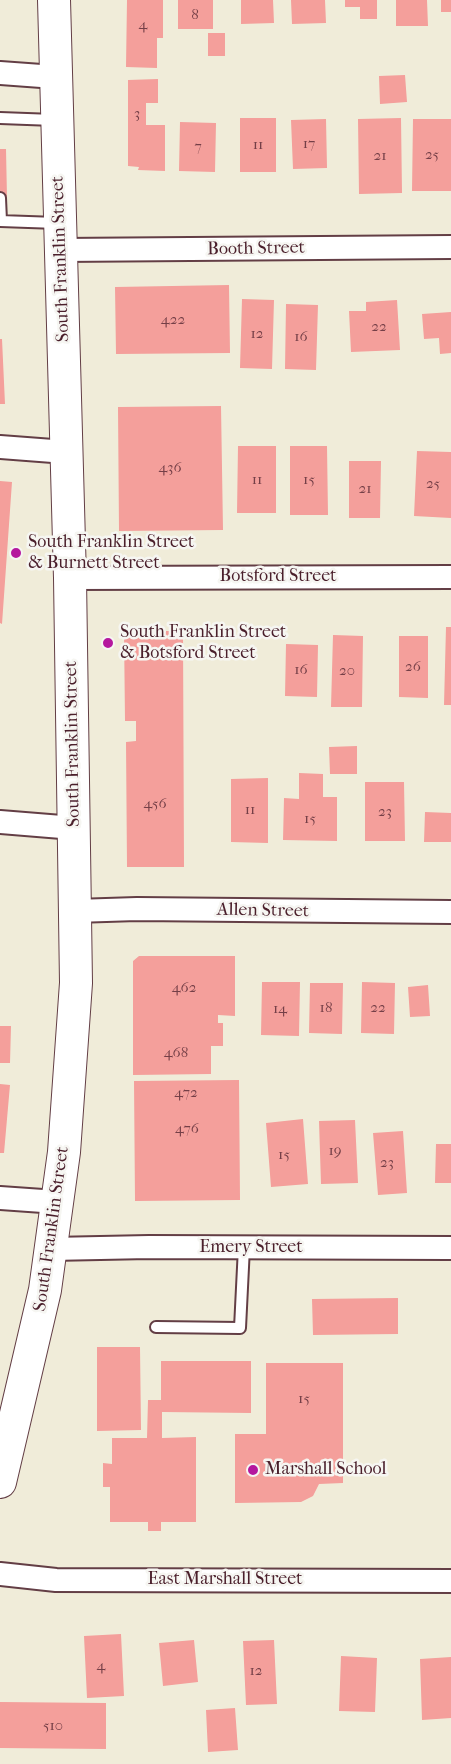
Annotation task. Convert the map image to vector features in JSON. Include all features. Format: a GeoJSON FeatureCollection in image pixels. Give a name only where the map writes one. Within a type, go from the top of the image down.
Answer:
{"type":"FeatureCollection","features":[{"type":"Feature","properties":{"kind":"main road","name":"South Franklin Street"},"geometry":{"type":"LineString","coordinates":[[0,1482],[6,1431],[45,1290],[64,1152],[76,983],[70,578],[54,0]]}},
{"type":"Feature","properties":{"kind":"street"},"geometry":{"type":"LineString","coordinates":[[0,73],[55,77]]}},
{"type":"Feature","properties":{"kind":"street","name":"Booth Street"},"geometry":{"type":"LineString","coordinates":[[60,237],[451,247]]}},
{"type":"Feature","properties":{"kind":"street"},"geometry":{"type":"LineString","coordinates":[[0,447],[66,452]]}},
{"type":"Feature","properties":{"kind":"street","name":"Botsford Street"},"geometry":{"type":"LineString","coordinates":[[70,578],[451,577]]}},
{"type":"Feature","properties":{"kind":"street"},"geometry":{"type":"LineString","coordinates":[[0,822],[74,828]]}},
{"type":"Feature","properties":{"kind":"street","name":"Allen Street"},"geometry":{"type":"LineString","coordinates":[[75,911],[137,909],[451,912]]}},
{"type":"Feature","properties":{"kind":"street"},"geometry":{"type":"LineString","coordinates":[[0,1198],[57,1202]]}},
{"type":"Feature","properties":{"kind":"street","name":"Emery Street"},"geometry":{"type":"LineString","coordinates":[[51,1249],[451,1248]]}},
{"type":"Feature","properties":{"kind":"street","name":"East Marshall Street"},"geometry":{"type":"LineString","coordinates":[[0,1574],[56,1580],[451,1581]]}},
{"type":"Feature","properties":{"kind":"lane"},"geometry":{"type":"LineString","coordinates":[[0,118],[56,120]]}},
{"type":"Feature","properties":{"kind":"lane"},"geometry":{"type":"LineString","coordinates":[[0,198],[0,221],[60,237]]}},
{"type":"Feature","properties":{"kind":"lane"},"geometry":{"type":"LineString","coordinates":[[156,1327],[240,1328],[244,1248]]}},
{"type":"Feature","properties":{"kind":"building"},"geometry":{"type":"Polygon","coordinates":[[[127,0],[163,0],[163,38],[157,38],[157,68],[126,67],[127,0]]]}},
{"type":"Feature","properties":{"kind":"building"},"geometry":{"type":"Polygon","coordinates":[[[178,0],[213,0],[213,29],[178,29],[178,0]]]}},
{"type":"Feature","properties":{"kind":"building"},"geometry":{"type":"Polygon","coordinates":[[[241,0],[273,0],[274,23],[241,24],[241,0]]]}},
{"type":"Feature","properties":{"kind":"building"},"geometry":{"type":"Polygon","coordinates":[[[291,0],[325,0],[326,23],[292,24],[291,0]]]}},
{"type":"Feature","properties":{"kind":"building"},"geometry":{"type":"Polygon","coordinates":[[[345,0],[377,0],[377,19],[360,19],[360,7],[345,7],[345,0]]]}},
{"type":"Feature","properties":{"kind":"building"},"geometry":{"type":"Polygon","coordinates":[[[396,0],[427,0],[428,26],[396,26],[396,0]]]}},
{"type":"Feature","properties":{"kind":"building"},"geometry":{"type":"Polygon","coordinates":[[[441,0],[451,0],[451,12],[441,12],[441,0]]]}},
{"type":"Feature","properties":{"kind":"building"},"geometry":{"type":"Polygon","coordinates":[[[208,33],[225,33],[225,56],[208,56],[208,33]]]}},
{"type":"Feature","properties":{"kind":"building"},"geometry":{"type":"Polygon","coordinates":[[[405,75],[407,102],[380,104],[379,76],[405,75]]]}},
{"type":"Feature","properties":{"kind":"building"},"geometry":{"type":"Polygon","coordinates":[[[158,79],[158,103],[146,103],[146,125],[165,125],[165,171],[138,170],[139,167],[128,166],[128,80],[158,79]]]}},
{"type":"Feature","properties":{"kind":"building"},"geometry":{"type":"Polygon","coordinates":[[[240,118],[276,118],[276,172],[240,172],[240,118]]]}},
{"type":"Feature","properties":{"kind":"building"},"geometry":{"type":"Polygon","coordinates":[[[401,118],[402,193],[359,194],[358,119],[401,118]]]}},
{"type":"Feature","properties":{"kind":"building"},"geometry":{"type":"Polygon","coordinates":[[[326,119],[327,168],[293,169],[291,120],[326,119]]]}},
{"type":"Feature","properties":{"kind":"building"},"geometry":{"type":"Polygon","coordinates":[[[413,119],[451,119],[451,191],[412,191],[413,119]]]}},
{"type":"Feature","properties":{"kind":"building"},"geometry":{"type":"Polygon","coordinates":[[[180,122],[216,123],[215,172],[179,171],[180,122]]]}},
{"type":"Feature","properties":{"kind":"building"},"geometry":{"type":"Polygon","coordinates":[[[0,149],[6,149],[7,198],[0,198],[0,149]]]}},
{"type":"Feature","properties":{"kind":"building"},"geometry":{"type":"Polygon","coordinates":[[[229,285],[230,353],[116,354],[115,287],[229,285]]]}},
{"type":"Feature","properties":{"kind":"building"},"geometry":{"type":"Polygon","coordinates":[[[242,299],[274,300],[272,369],[240,368],[242,299]]]}},
{"type":"Feature","properties":{"kind":"building"},"geometry":{"type":"Polygon","coordinates":[[[397,300],[400,350],[351,352],[349,311],[366,311],[366,302],[397,300]]]}},
{"type":"Feature","properties":{"kind":"building"},"geometry":{"type":"Polygon","coordinates":[[[286,304],[318,305],[316,370],[285,369],[286,304]]]}},
{"type":"Feature","properties":{"kind":"building"},"geometry":{"type":"Polygon","coordinates":[[[451,312],[451,353],[440,354],[439,338],[424,339],[422,314],[451,312]]]}},
{"type":"Feature","properties":{"kind":"building"},"geometry":{"type":"Polygon","coordinates":[[[0,339],[2,339],[5,404],[0,404],[0,339]]]}},
{"type":"Feature","properties":{"kind":"building"},"geometry":{"type":"Polygon","coordinates":[[[221,406],[223,530],[119,531],[118,407],[221,406]]]}},
{"type":"Feature","properties":{"kind":"building"},"geometry":{"type":"Polygon","coordinates":[[[238,446],[276,446],[276,513],[237,513],[238,446]]]}},
{"type":"Feature","properties":{"kind":"building"},"geometry":{"type":"Polygon","coordinates":[[[290,446],[327,446],[328,515],[290,515],[290,446]]]}},
{"type":"Feature","properties":{"kind":"building"},"geometry":{"type":"Polygon","coordinates":[[[417,451],[451,452],[451,518],[414,516],[417,451]]]}},
{"type":"Feature","properties":{"kind":"building"},"geometry":{"type":"Polygon","coordinates":[[[349,461],[381,461],[380,518],[349,518],[349,461]]]}},
{"type":"Feature","properties":{"kind":"building"},"geometry":{"type":"Polygon","coordinates":[[[0,481],[12,482],[2,624],[0,623],[0,481]]]}},
{"type":"Feature","properties":{"kind":"building"},"geometry":{"type":"Polygon","coordinates":[[[446,627],[451,627],[451,705],[444,705],[446,627]]]}},
{"type":"Feature","properties":{"kind":"building"},"geometry":{"type":"Polygon","coordinates":[[[124,631],[183,631],[184,867],[127,867],[126,742],[136,741],[136,721],[125,721],[124,631]]]}},
{"type":"Feature","properties":{"kind":"building"},"geometry":{"type":"Polygon","coordinates":[[[333,635],[363,636],[362,707],[331,707],[333,635]]]}},
{"type":"Feature","properties":{"kind":"building"},"geometry":{"type":"Polygon","coordinates":[[[399,636],[428,636],[428,698],[399,697],[399,636]]]}},
{"type":"Feature","properties":{"kind":"building"},"geometry":{"type":"Polygon","coordinates":[[[286,644],[318,645],[317,697],[285,696],[286,644]]]}},
{"type":"Feature","properties":{"kind":"building"},"geometry":{"type":"Polygon","coordinates":[[[357,746],[357,774],[330,774],[329,747],[357,746]]]}},
{"type":"Feature","properties":{"kind":"building"},"geometry":{"type":"Polygon","coordinates":[[[299,773],[323,774],[323,797],[337,797],[337,841],[283,840],[284,798],[299,799],[299,773]]]}},
{"type":"Feature","properties":{"kind":"building"},"geometry":{"type":"Polygon","coordinates":[[[268,778],[268,843],[231,842],[231,779],[268,778]]]}},
{"type":"Feature","properties":{"kind":"building"},"geometry":{"type":"Polygon","coordinates":[[[365,782],[404,782],[405,841],[365,841],[365,782]]]}},
{"type":"Feature","properties":{"kind":"building"},"geometry":{"type":"Polygon","coordinates":[[[425,812],[451,813],[451,842],[424,842],[425,812]]]}},
{"type":"Feature","properties":{"kind":"building"},"geometry":{"type":"Polygon","coordinates":[[[139,956],[235,956],[235,1016],[218,1015],[218,1023],[223,1023],[223,1046],[211,1046],[211,1074],[133,1075],[133,961],[139,956]]]}},
{"type":"Feature","properties":{"kind":"building"},"geometry":{"type":"Polygon","coordinates":[[[262,982],[300,982],[299,1036],[261,1035],[262,982]]]}},
{"type":"Feature","properties":{"kind":"building"},"geometry":{"type":"Polygon","coordinates":[[[362,982],[395,983],[394,1034],[361,1033],[362,982]]]}},
{"type":"Feature","properties":{"kind":"building"},"geometry":{"type":"Polygon","coordinates":[[[310,983],[343,983],[342,1034],[309,1033],[310,983]]]}},
{"type":"Feature","properties":{"kind":"building"},"geometry":{"type":"Polygon","coordinates":[[[428,985],[430,1016],[410,1017],[408,987],[428,985]]]}},
{"type":"Feature","properties":{"kind":"building"},"geometry":{"type":"Polygon","coordinates":[[[0,1026],[11,1026],[10,1063],[0,1063],[0,1026]]]}},
{"type":"Feature","properties":{"kind":"building"},"geometry":{"type":"Polygon","coordinates":[[[239,1080],[240,1200],[135,1201],[134,1081],[239,1080]]]}},
{"type":"Feature","properties":{"kind":"building"},"geometry":{"type":"Polygon","coordinates":[[[0,1084],[10,1085],[4,1153],[0,1153],[0,1084]]]}},
{"type":"Feature","properties":{"kind":"building"},"geometry":{"type":"Polygon","coordinates":[[[303,1119],[308,1184],[271,1187],[266,1123],[303,1119]]]}},
{"type":"Feature","properties":{"kind":"building"},"geometry":{"type":"Polygon","coordinates":[[[355,1120],[358,1183],[321,1184],[319,1121],[355,1120]]]}},
{"type":"Feature","properties":{"kind":"building"},"geometry":{"type":"Polygon","coordinates":[[[403,1131],[407,1193],[378,1195],[373,1133],[403,1131]]]}},
{"type":"Feature","properties":{"kind":"building"},"geometry":{"type":"Polygon","coordinates":[[[436,1144],[451,1144],[451,1183],[435,1183],[436,1144]]]}},
{"type":"Feature","properties":{"kind":"building"},"geometry":{"type":"Polygon","coordinates":[[[398,1298],[398,1334],[313,1335],[312,1299],[398,1298]]]}},
{"type":"Feature","properties":{"kind":"building"},"geometry":{"type":"Polygon","coordinates":[[[97,1347],[140,1347],[141,1430],[97,1431],[97,1347]]]}},
{"type":"Feature","properties":{"kind":"building"},"geometry":{"type":"Polygon","coordinates":[[[161,1361],[251,1361],[251,1413],[162,1412],[162,1438],[196,1437],[196,1522],[161,1522],[161,1531],[148,1531],[148,1522],[110,1522],[110,1487],[103,1487],[103,1463],[112,1464],[112,1438],[147,1438],[148,1400],[161,1400],[161,1361]]]}},
{"type":"Feature","properties":{"kind":"building"},"geometry":{"type":"Polygon","coordinates":[[[266,1363],[343,1363],[343,1483],[319,1484],[313,1496],[301,1502],[235,1503],[235,1434],[266,1434],[266,1363]]]}},
{"type":"Feature","properties":{"kind":"building"},"geometry":{"type":"Polygon","coordinates":[[[121,1634],[124,1696],[87,1698],[84,1636],[121,1634]]]}},
{"type":"Feature","properties":{"kind":"building"},"geometry":{"type":"Polygon","coordinates":[[[194,1640],[198,1682],[163,1686],[159,1643],[194,1640]]]}},
{"type":"Feature","properties":{"kind":"building"},"geometry":{"type":"Polygon","coordinates":[[[274,1640],[277,1704],[246,1705],[243,1641],[274,1640]]]}},
{"type":"Feature","properties":{"kind":"building"},"geometry":{"type":"Polygon","coordinates":[[[341,1656],[377,1658],[375,1712],[339,1711],[341,1656]]]}},
{"type":"Feature","properties":{"kind":"building"},"geometry":{"type":"Polygon","coordinates":[[[451,1657],[451,1718],[422,1720],[420,1659],[451,1657]]]}},
{"type":"Feature","properties":{"kind":"building"},"geometry":{"type":"Polygon","coordinates":[[[0,1702],[106,1703],[106,1749],[0,1748],[0,1702]]]}},
{"type":"Feature","properties":{"kind":"building"},"geometry":{"type":"Polygon","coordinates":[[[235,1708],[238,1750],[208,1752],[206,1710],[235,1708]]]}},
{"type":"Feature","properties":{"kind":"place","name":"South Franklin Street & Burnett Street"},"geometry":{"type":"Point","coordinates":[16,553]}},
{"type":"Feature","properties":{"kind":"place","name":"South Franklin Street & Botsford Street"},"geometry":{"type":"Point","coordinates":[108,643]}},
{"type":"Feature","properties":{"kind":"place","name":"Marshall School"},"geometry":{"type":"Point","coordinates":[253,1470]}}]}
